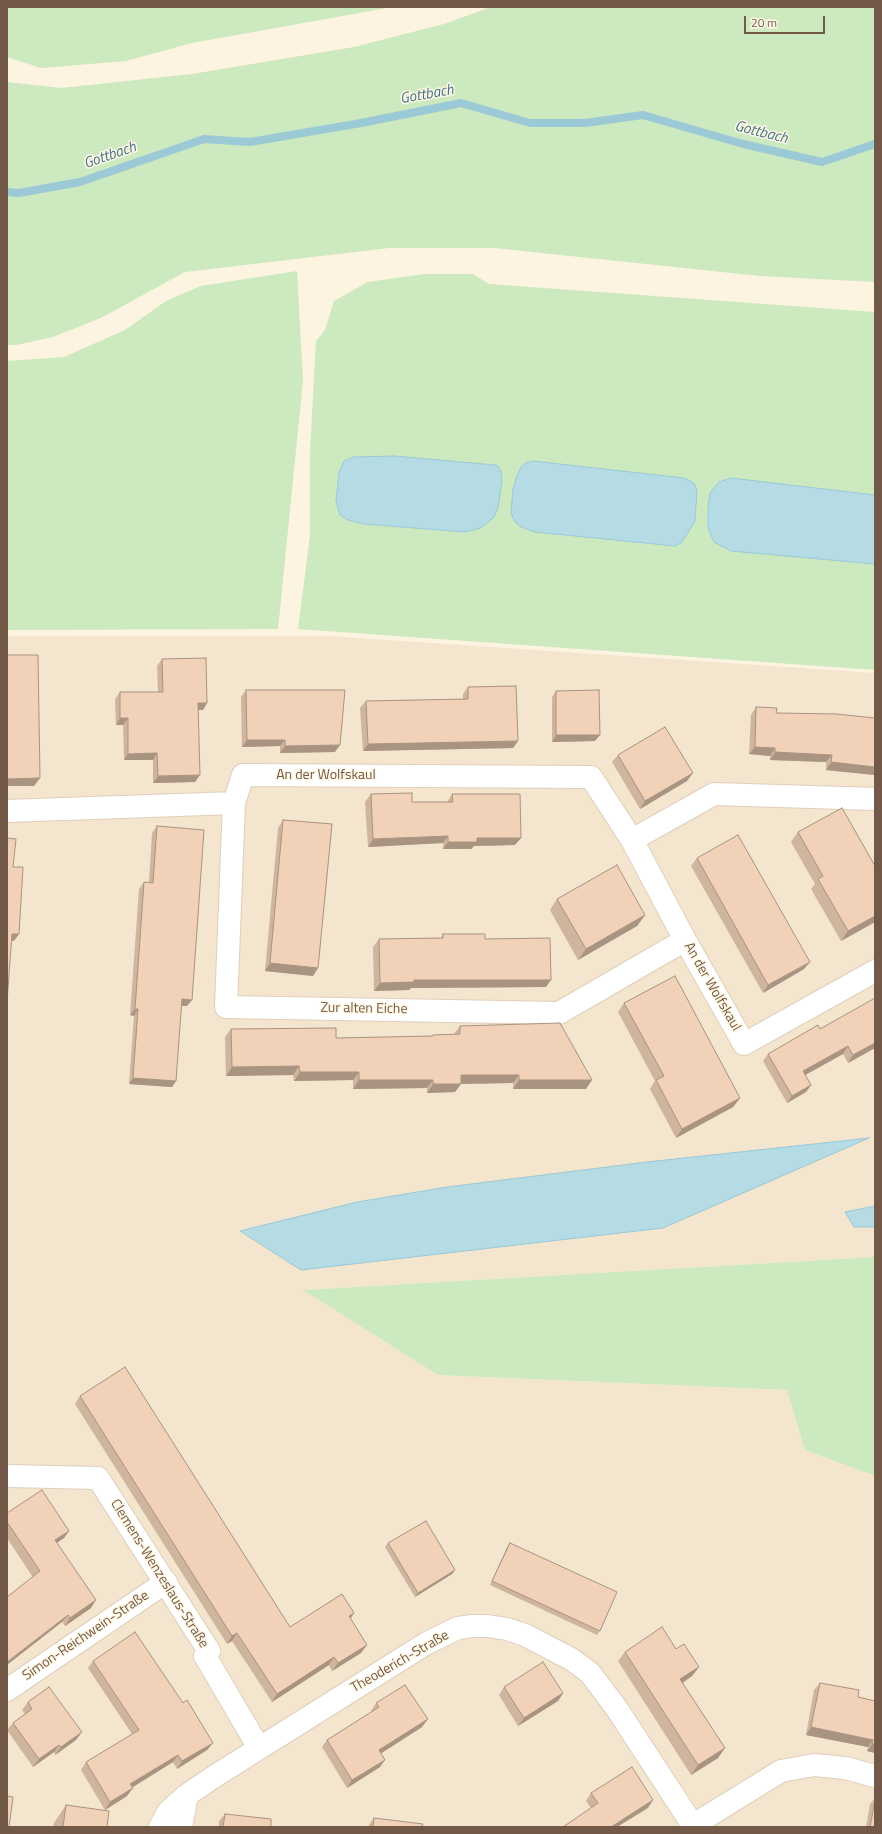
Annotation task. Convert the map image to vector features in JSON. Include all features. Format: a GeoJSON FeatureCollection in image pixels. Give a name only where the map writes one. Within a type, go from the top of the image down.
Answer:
{"type":"FeatureCollection","features":[{"type":"Feature","properties":{"kind":"street","name":"An der Wolfskaul"},"geometry":{"type":"LineString","coordinates":[[234,804],[243,775],[590,777],[632,840],[685,940],[744,1044],[875,971]]}},
{"type":"Feature","properties":{"kind":"street"},"geometry":{"type":"LineString","coordinates":[[632,840],[714,794],[875,799]]}},
{"type":"Feature","properties":{"kind":"street"},"geometry":{"type":"LineString","coordinates":[[7,811],[234,804]]}},
{"type":"Feature","properties":{"kind":"street","name":"Zur alten Eiche"},"geometry":{"type":"LineString","coordinates":[[234,804],[226,1007],[559,1013],[685,940]]}},
{"type":"Feature","properties":{"kind":"street","name":"Clemens-Wenzeslaus-Straße"},"geometry":{"type":"LineString","coordinates":[[7,1476],[19,1478],[98,1478],[209,1651],[205,1656],[259,1748]]}},
{"type":"Feature","properties":{"kind":"street","name":"Simon-Reichwein-Straße"},"geometry":{"type":"LineString","coordinates":[[7,1690],[166,1582]]}},
{"type":"Feature","properties":{"kind":"street","name":"Theoderich-Straße"},"geometry":{"type":"LineString","coordinates":[[160,1827],[168,1812],[186,1795],[427,1643],[458,1628],[472,1626],[494,1627],[525,1635],[571,1659],[590,1673],[617,1709],[693,1826]]}},
{"type":"Feature","properties":{"kind":"street"},"geometry":{"type":"LineString","coordinates":[[693,1826],[781,1771],[814,1765],[845,1768],[875,1776]]}},
{"type":"Feature","properties":{"kind":"street"},"geometry":{"type":"LineString","coordinates":[[181,1827],[186,1795]]}},
{"type":"Feature","properties":{"kind":"shaded area"},"geometry":{"type":"Polygon","coordinates":[[[7,636],[328,636],[875,673],[875,1257],[303,1290],[438,1375],[787,1390],[805,1450],[875,1476],[875,1827],[7,1827],[7,636]]]}},
{"type":"Feature","properties":{"kind":"green space"},"geometry":{"type":"Polygon","coordinates":[[[7,7],[393,7],[192,43],[126,61],[41,68],[7,57],[7,7]]]}},
{"type":"Feature","properties":{"kind":"green space"},"geometry":{"type":"Polygon","coordinates":[[[491,7],[875,7],[875,282],[760,276],[494,248],[389,248],[185,272],[101,318],[53,337],[16,345],[7,345],[7,82],[61,88],[192,74],[354,47],[444,24],[491,7]]]}},
{"type":"Feature","properties":{"kind":"green space"},"geometry":{"type":"Polygon","coordinates":[[[297,271],[303,381],[278,629],[7,630],[7,361],[64,357],[125,330],[166,301],[201,286],[297,271]]]}},
{"type":"Feature","properties":{"kind":"green space"},"geometry":{"type":"Polygon","coordinates":[[[424,274],[473,274],[489,284],[875,312],[875,670],[298,629],[310,536],[310,452],[316,341],[325,330],[334,301],[368,282],[424,274]]]}},
{"type":"Feature","properties":{"kind":"green space"},"geometry":{"type":"Polygon","coordinates":[[[875,1257],[875,1476],[805,1450],[787,1390],[438,1375],[303,1290],[875,1257]]]}},
{"type":"Feature","properties":{"kind":"water"},"geometry":{"type":"Polygon","coordinates":[[[394,456],[498,466],[501,471],[502,480],[498,508],[494,517],[481,528],[465,532],[364,524],[348,520],[340,515],[336,501],[339,473],[344,461],[354,457],[394,456]]]}},
{"type":"Feature","properties":{"kind":"water"},"geometry":{"type":"Polygon","coordinates":[[[533,461],[684,478],[694,483],[697,490],[695,521],[682,542],[675,546],[535,532],[521,527],[515,522],[511,513],[513,489],[521,467],[526,463],[533,461]]]}},
{"type":"Feature","properties":{"kind":"water"},"geometry":{"type":"Polygon","coordinates":[[[731,478],[875,495],[875,564],[731,551],[714,542],[708,528],[710,493],[719,482],[731,478]]]}},
{"type":"Feature","properties":{"kind":"water"},"geometry":{"type":"Polygon","coordinates":[[[869,1138],[663,1228],[301,1270],[240,1231],[357,1202],[447,1187],[647,1162],[869,1138]]]}},
{"type":"Feature","properties":{"kind":"water"},"geometry":{"type":"Polygon","coordinates":[[[875,1206],[875,1227],[854,1227],[845,1212],[875,1206]]]}},
{"type":"Feature","properties":{"kind":"building"},"geometry":{"type":"Polygon","coordinates":[[[7,655],[38,655],[40,778],[7,779],[7,655]]]}},
{"type":"Feature","properties":{"kind":"building"},"geometry":{"type":"Polygon","coordinates":[[[206,658],[207,703],[198,703],[200,775],[158,776],[157,753],[128,754],[128,718],[120,718],[120,692],[163,692],[162,659],[206,658]]]}},
{"type":"Feature","properties":{"kind":"building"},"geometry":{"type":"Polygon","coordinates":[[[516,686],[518,741],[368,744],[366,701],[468,699],[468,687],[516,686]]]}},
{"type":"Feature","properties":{"kind":"building"},"geometry":{"type":"Polygon","coordinates":[[[246,690],[345,690],[340,745],[285,746],[285,740],[247,740],[246,690]]]}},
{"type":"Feature","properties":{"kind":"building"},"geometry":{"type":"Polygon","coordinates":[[[599,690],[600,735],[556,735],[556,691],[599,690]]]}},
{"type":"Feature","properties":{"kind":"building"},"geometry":{"type":"Polygon","coordinates":[[[756,707],[777,708],[776,713],[836,714],[875,718],[875,767],[831,762],[832,755],[775,752],[775,748],[755,747],[756,707]]]}},
{"type":"Feature","properties":{"kind":"building"},"geometry":{"type":"Polygon","coordinates":[[[665,727],[693,773],[645,801],[618,755],[665,727]]]}},
{"type":"Feature","properties":{"kind":"building"},"geometry":{"type":"Polygon","coordinates":[[[412,793],[412,802],[453,802],[452,794],[520,794],[521,838],[477,838],[477,842],[448,842],[448,836],[373,839],[371,794],[412,793]]]}},
{"type":"Feature","properties":{"kind":"building"},"geometry":{"type":"Polygon","coordinates":[[[842,808],[875,866],[875,916],[848,931],[818,879],[823,876],[798,832],[842,808]]]}},
{"type":"Feature","properties":{"kind":"building"},"geometry":{"type":"Polygon","coordinates":[[[283,820],[332,824],[318,968],[270,963],[283,820]]]}},
{"type":"Feature","properties":{"kind":"building"},"geometry":{"type":"Polygon","coordinates":[[[157,826],[204,830],[192,1000],[182,999],[176,1081],[133,1078],[138,1009],[135,1009],[144,882],[153,883],[157,826]]]}},
{"type":"Feature","properties":{"kind":"building"},"geometry":{"type":"Polygon","coordinates":[[[738,835],[810,962],[768,985],[697,858],[738,835]]]}},
{"type":"Feature","properties":{"kind":"building"},"geometry":{"type":"Polygon","coordinates":[[[7,838],[16,839],[13,867],[23,867],[19,934],[12,934],[7,1002],[7,838]]]}},
{"type":"Feature","properties":{"kind":"building"},"geometry":{"type":"Polygon","coordinates":[[[617,865],[645,915],[586,949],[557,899],[617,865]]]}},
{"type":"Feature","properties":{"kind":"building"},"geometry":{"type":"Polygon","coordinates":[[[443,934],[485,934],[485,939],[550,938],[551,980],[414,980],[414,982],[380,983],[379,939],[443,938],[443,934]]]}},
{"type":"Feature","properties":{"kind":"building"},"geometry":{"type":"Polygon","coordinates":[[[675,976],[740,1098],[682,1129],[656,1080],[664,1076],[624,1003],[675,976]]]}},
{"type":"Feature","properties":{"kind":"building"},"geometry":{"type":"Polygon","coordinates":[[[875,998],[875,1043],[853,1055],[848,1046],[803,1071],[811,1085],[792,1096],[768,1054],[818,1025],[820,1029],[875,998]]]}},
{"type":"Feature","properties":{"kind":"building"},"geometry":{"type":"Polygon","coordinates":[[[560,1023],[592,1080],[519,1080],[519,1075],[461,1075],[461,1084],[433,1084],[433,1080],[359,1080],[359,1072],[300,1072],[299,1066],[232,1067],[231,1029],[336,1028],[336,1038],[433,1036],[460,1034],[460,1026],[560,1023]]]}},
{"type":"Feature","properties":{"kind":"building"},"geometry":{"type":"Polygon","coordinates":[[[125,1367],[290,1627],[342,1594],[354,1613],[349,1616],[367,1645],[338,1663],[334,1657],[277,1694],[237,1633],[232,1636],[80,1396],[125,1367]]]}},
{"type":"Feature","properties":{"kind":"building"},"geometry":{"type":"Polygon","coordinates":[[[42,1490],[69,1531],[55,1540],[96,1600],[70,1618],[68,1615],[7,1662],[7,1597],[40,1571],[7,1522],[7,1513],[42,1490]]]}},
{"type":"Feature","properties":{"kind":"building"},"geometry":{"type":"Polygon","coordinates":[[[426,1521],[455,1570],[418,1593],[388,1543],[426,1521]]]}},
{"type":"Feature","properties":{"kind":"building"},"geometry":{"type":"Polygon","coordinates":[[[510,1543],[617,1592],[600,1631],[492,1581],[510,1543]]]}},
{"type":"Feature","properties":{"kind":"building"},"geometry":{"type":"Polygon","coordinates":[[[662,1627],[676,1649],[684,1644],[699,1667],[680,1679],[725,1748],[698,1765],[625,1652],[662,1627]]]}},
{"type":"Feature","properties":{"kind":"building"},"geometry":{"type":"Polygon","coordinates":[[[135,1632],[183,1703],[187,1700],[213,1743],[182,1761],[178,1755],[130,1784],[133,1788],[110,1802],[86,1762],[139,1730],[93,1661],[135,1632]]]}},
{"type":"Feature","properties":{"kind":"building"},"geometry":{"type":"Polygon","coordinates":[[[543,1662],[563,1693],[524,1718],[504,1687],[543,1662]]]}},
{"type":"Feature","properties":{"kind":"building"},"geometry":{"type":"Polygon","coordinates":[[[820,1683],[859,1690],[858,1697],[875,1701],[875,1744],[872,1744],[873,1740],[811,1727],[820,1683]]]}},
{"type":"Feature","properties":{"kind":"building"},"geometry":{"type":"Polygon","coordinates":[[[405,1685],[428,1719],[379,1750],[385,1760],[352,1780],[327,1740],[379,1707],[376,1703],[405,1685]]]}},
{"type":"Feature","properties":{"kind":"building"},"geometry":{"type":"Polygon","coordinates":[[[49,1687],[82,1732],[61,1747],[59,1745],[39,1759],[13,1723],[32,1709],[28,1702],[49,1687]]]}},
{"type":"Feature","properties":{"kind":"building"},"geometry":{"type":"Polygon","coordinates":[[[632,1767],[653,1800],[611,1827],[563,1827],[598,1803],[591,1793],[632,1767]]]}},
{"type":"Feature","properties":{"kind":"building"},"geometry":{"type":"Polygon","coordinates":[[[7,1796],[13,1797],[9,1827],[7,1827],[7,1796]]]}},
{"type":"Feature","properties":{"kind":"building"},"geometry":{"type":"Polygon","coordinates":[[[875,1800],[875,1827],[870,1827],[875,1800]]]}},
{"type":"Feature","properties":{"kind":"building"},"geometry":{"type":"Polygon","coordinates":[[[66,1805],[109,1811],[107,1827],[63,1827],[66,1805]]]}},
{"type":"Feature","properties":{"kind":"building"},"geometry":{"type":"Polygon","coordinates":[[[225,1814],[271,1819],[271,1827],[223,1827],[225,1814]]]}},
{"type":"Feature","properties":{"kind":"building"},"geometry":{"type":"Polygon","coordinates":[[[374,1818],[423,1824],[422,1827],[373,1827],[374,1818]]]}},
{"type":"Feature","properties":{"kind":"waterway","name":"Gottbach"},"geometry":{"type":"LineString","coordinates":[[7,192],[19,193],[80,182],[204,139],[250,142],[361,123],[461,103],[530,123],[585,123],[643,115],[743,144],[822,162],[875,144]]}}]}
